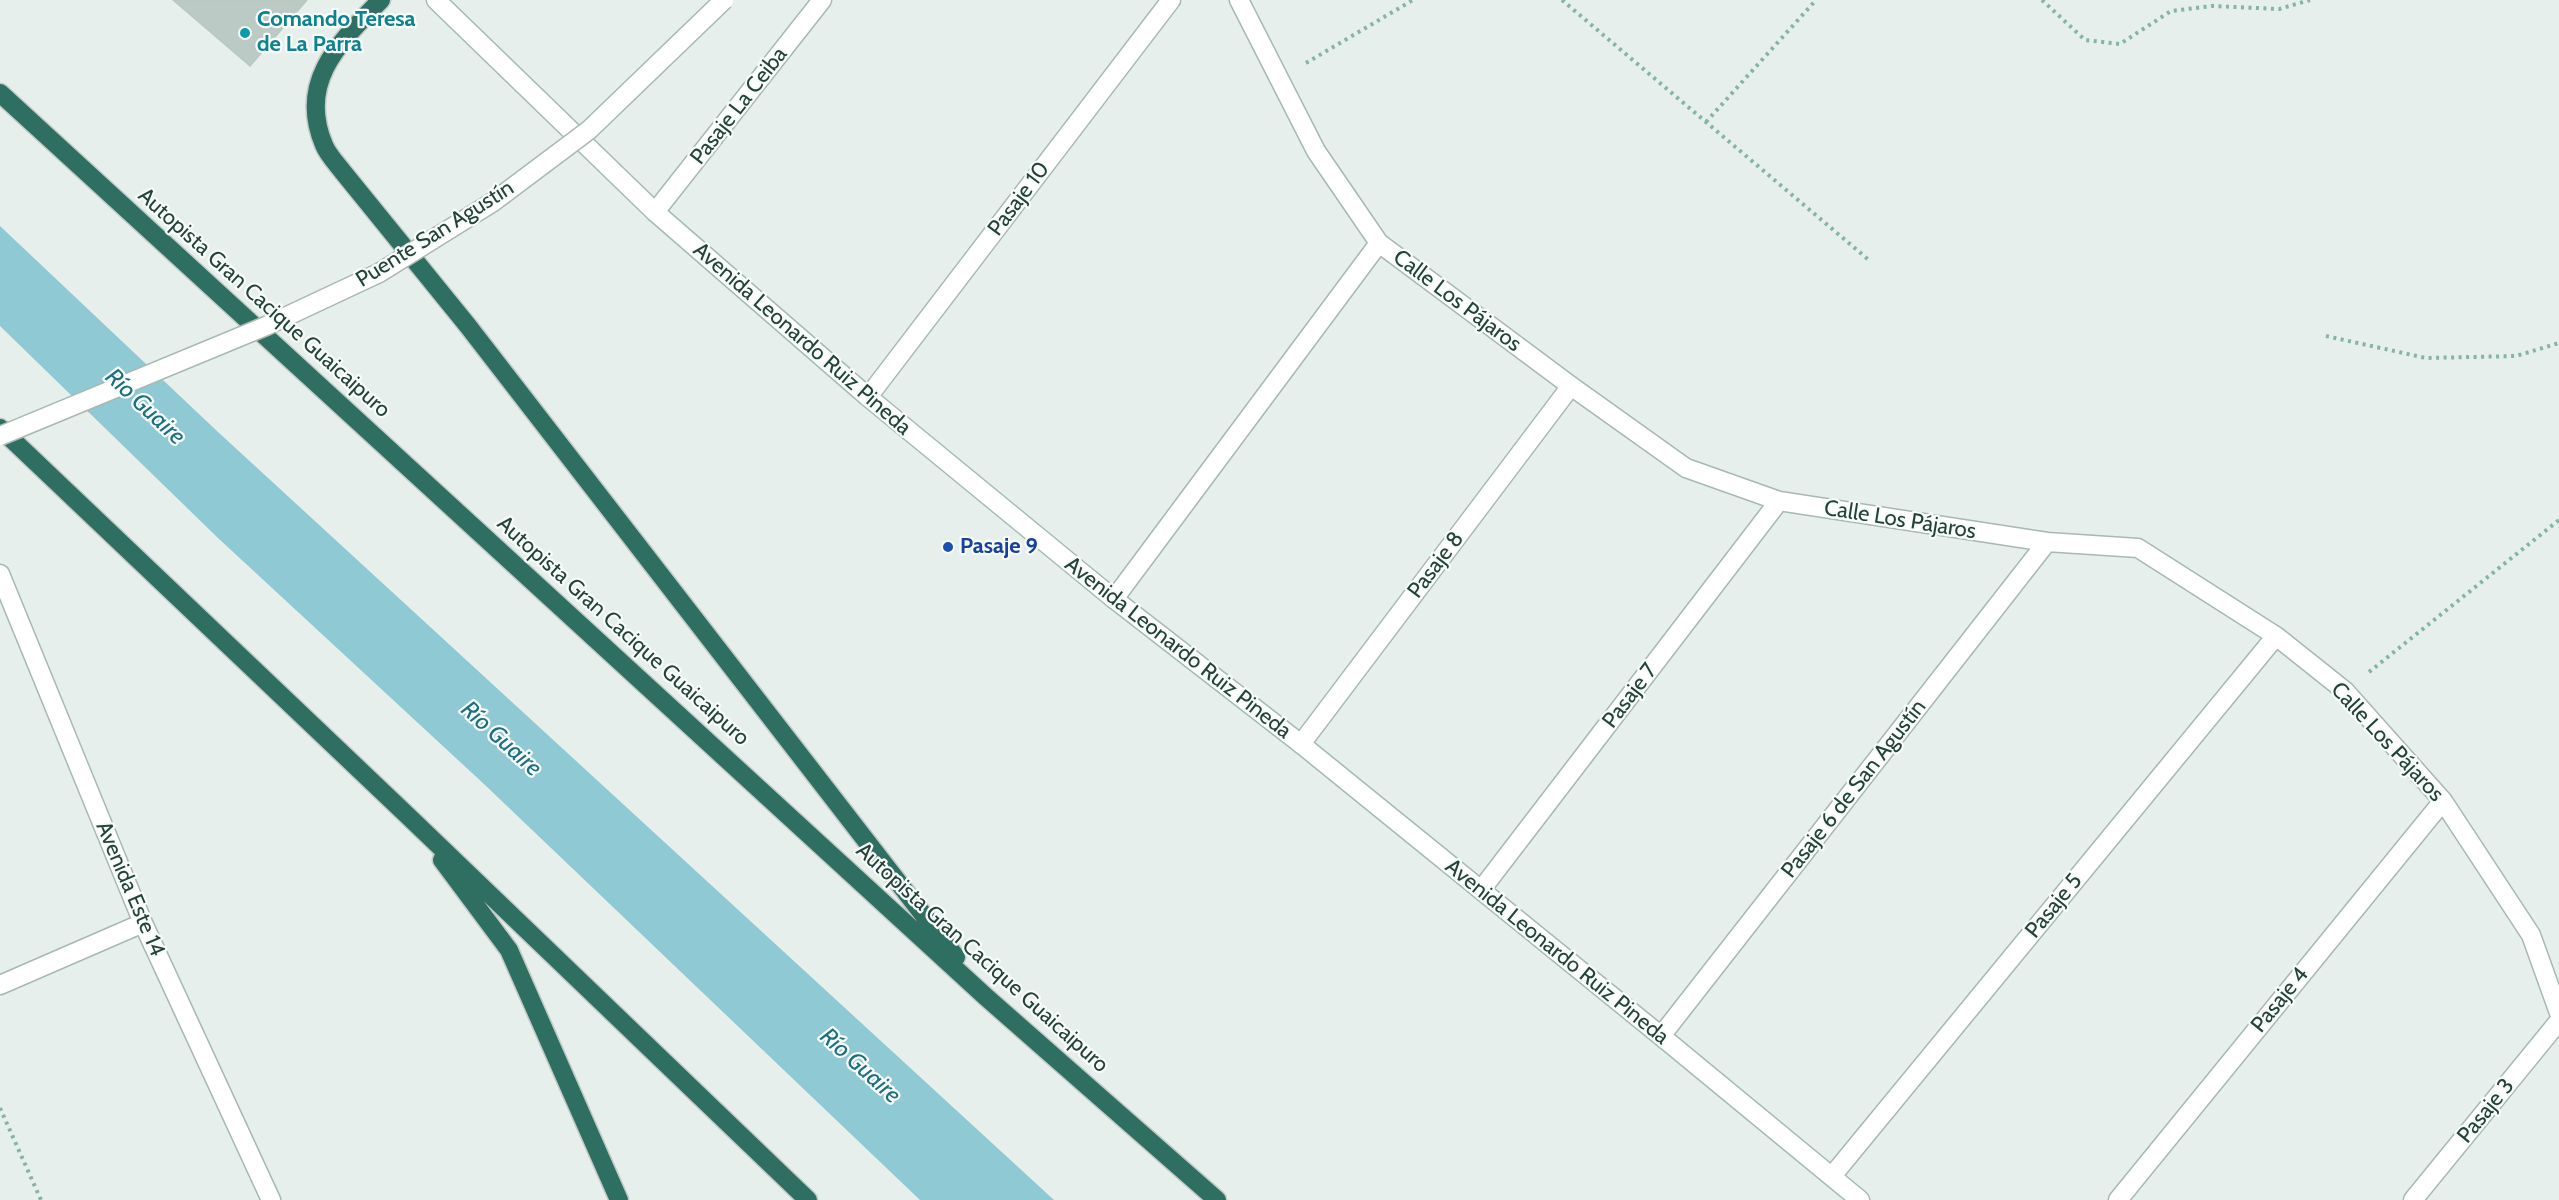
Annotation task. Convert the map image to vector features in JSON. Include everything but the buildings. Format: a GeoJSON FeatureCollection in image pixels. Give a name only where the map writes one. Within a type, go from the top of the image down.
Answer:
{"type":"FeatureCollection","features":[{"type":"Feature","properties":{"kind":"highway"},"geometry":{"type":"LineString","coordinates":[[381,0],[352,30],[324,66],[318,90],[316,118],[325,147],[350,182],[475,336],[987,997]]}},
{"type":"Feature","properties":{"kind":"highway","name":"Autopista Gran Cacique Guaicaipuro"},"geometry":{"type":"LineString","coordinates":[[0,93],[987,997],[1217,1200]]}},
{"type":"Feature","properties":{"kind":"highway"},"geometry":{"type":"LineString","coordinates":[[0,429],[808,1200]]}},
{"type":"Feature","properties":{"kind":"highway"},"geometry":{"type":"LineString","coordinates":[[408,816],[509,950],[619,1200]]}},
{"type":"Feature","properties":{"kind":"street","name":"Avenida Leonardo Ruiz Pineda"},"geometry":{"type":"LineString","coordinates":[[436,0],[655,212],[868,397],[1114,599],[1301,744],[1860,1200]]}},
{"type":"Feature","properties":{"kind":"street","name":"Puente San Agustín"},"geometry":{"type":"LineString","coordinates":[[0,436],[266,326],[379,273],[493,202],[589,130],[724,0]]}},
{"type":"Feature","properties":{"kind":"street","name":"Pasaje La Ceiba"},"geometry":{"type":"LineString","coordinates":[[655,212],[822,0]]}},
{"type":"Feature","properties":{"kind":"street","name":"Pasaje 10"},"geometry":{"type":"LineString","coordinates":[[868,397],[1171,0]]}},
{"type":"Feature","properties":{"kind":"street","name":"Calle Los Pájaros"},"geometry":{"type":"LineString","coordinates":[[1239,0],[1316,151],[1379,243],[1571,386],[1686,468],[1779,501],[2047,542],[2138,548],[2276,636],[2345,691],[2443,801],[2531,935],[2559,1013]]}},
{"type":"Feature","properties":{"kind":"street"},"geometry":{"type":"LineString","coordinates":[[1114,599],[1379,243]]}},
{"type":"Feature","properties":{"kind":"street","name":"Pasaje 8"},"geometry":{"type":"LineString","coordinates":[[1301,744],[1571,386]]}},
{"type":"Feature","properties":{"kind":"street","name":"Pasaje 7"},"geometry":{"type":"LineString","coordinates":[[1481,890],[1779,501]]}},
{"type":"Feature","properties":{"kind":"street","name":"Pasaje 6 de San Agustín"},"geometry":{"type":"LineString","coordinates":[[1661,1036],[2047,542]]}},
{"type":"Feature","properties":{"kind":"street","name":"Avenida Este 14"},"geometry":{"type":"LineString","coordinates":[[0,574],[143,923],[271,1200]]}},
{"type":"Feature","properties":{"kind":"street","name":"Pasaje 5"},"geometry":{"type":"LineString","coordinates":[[1832,1176],[2276,636]]}},
{"type":"Feature","properties":{"kind":"street","name":"Pasaje 4"},"geometry":{"type":"LineString","coordinates":[[2118,1200],[2443,801]]}},
{"type":"Feature","properties":{"kind":"street"},"geometry":{"type":"LineString","coordinates":[[0,985],[143,923]]}},
{"type":"Feature","properties":{"kind":"street","name":"Pasaje 3"},"geometry":{"type":"LineString","coordinates":[[2413,1200],[2559,1021]]}},
{"type":"Feature","properties":{"kind":"path"},"geometry":{"type":"LineString","coordinates":[[1280,79],[1413,0]]}},
{"type":"Feature","properties":{"kind":"path"},"geometry":{"type":"LineString","coordinates":[[1562,0],[1870,261]]}},
{"type":"Feature","properties":{"kind":"path"},"geometry":{"type":"LineString","coordinates":[[1706,122],[1816,0]]}},
{"type":"Feature","properties":{"kind":"path"},"geometry":{"type":"LineString","coordinates":[[2042,0],[2085,40],[2120,44],[2170,11],[2212,6],[2279,9],[2307,0]]}},
{"type":"Feature","properties":{"kind":"path"},"geometry":{"type":"LineString","coordinates":[[2326,336],[2426,358],[2516,356],[2559,343]]}},
{"type":"Feature","properties":{"kind":"path"},"geometry":{"type":"LineString","coordinates":[[2345,691],[2559,520]]}},
{"type":"Feature","properties":{"kind":"path"},"geometry":{"type":"LineString","coordinates":[[0,1108],[41,1200]]}},
{"type":"Feature","properties":{"kind":"water","name":"Río Guaire"},"geometry":{"type":"Polygon","coordinates":[[[0,226],[218,432],[1054,1200],[920,1200],[485,785],[218,538],[0,326],[0,226]]]}},
{"type":"Feature","properties":{"kind":"place","name":"Comando Teresa de La Parra"},"geometry":{"type":"Point","coordinates":[245,33]}},
{"type":"Feature","properties":{"kind":"place","name":"Pasaje 9"},"geometry":{"type":"Point","coordinates":[948,547]}}]}
